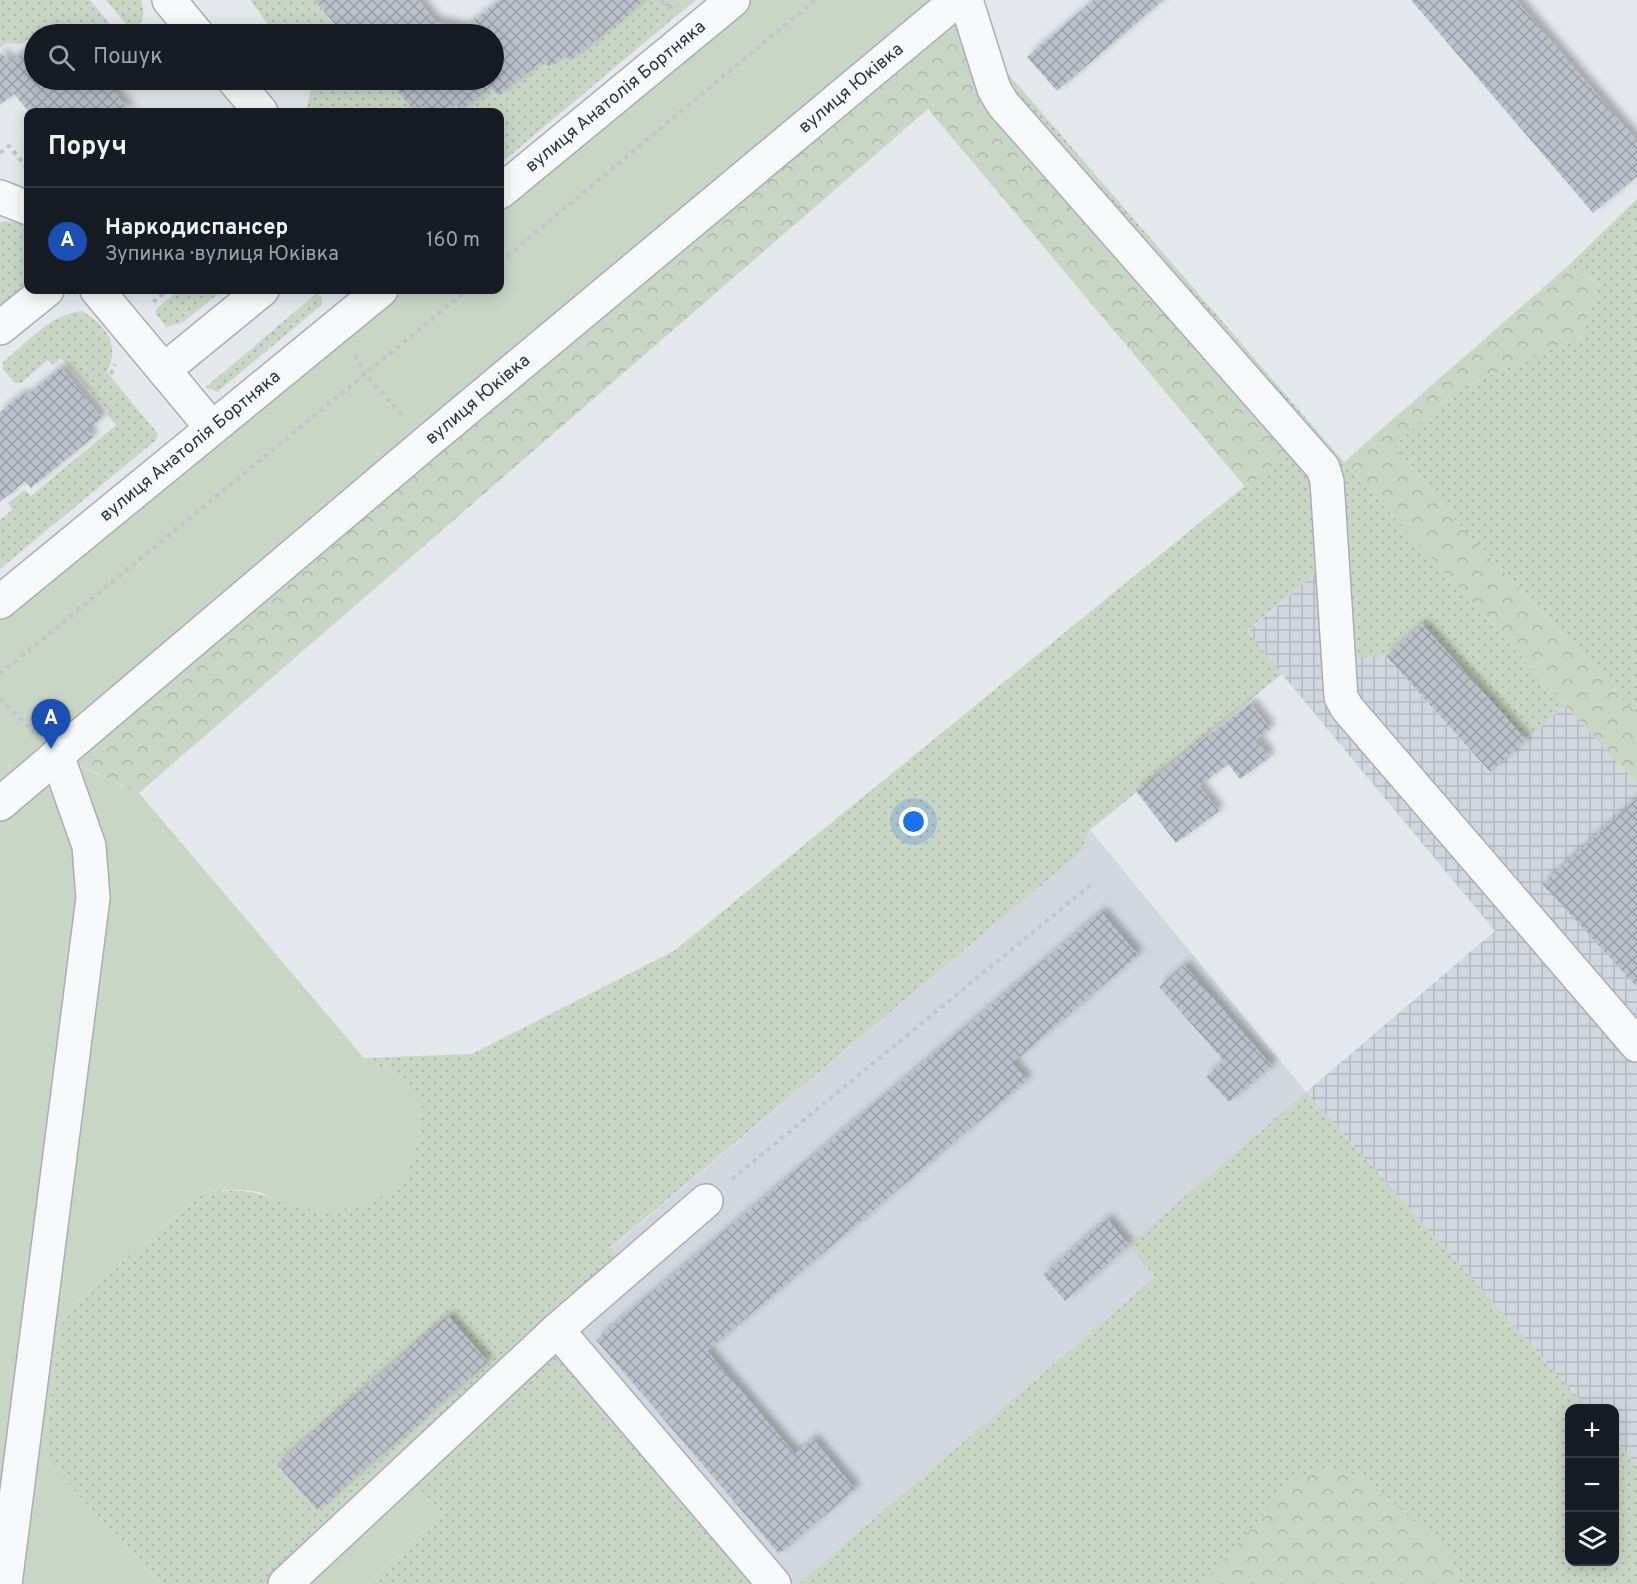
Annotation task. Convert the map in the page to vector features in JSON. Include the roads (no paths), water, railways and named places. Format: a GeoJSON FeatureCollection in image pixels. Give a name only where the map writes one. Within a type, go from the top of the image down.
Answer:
{"type":"FeatureCollection","features":[{"type":"Feature","properties":{"kind":"street"},"geometry":{"type":"LineString","coordinates":[[169,0],[189,24]]}},
{"type":"Feature","properties":{"kind":"street","name":"вулиця Анатолія Бортняка"},"geometry":{"type":"LineString","coordinates":[[504,189],[733,0]]}},
{"type":"Feature","properties":{"kind":"street","name":"вулиця Юківка"},"geometry":{"type":"LineString","coordinates":[[0,804],[427,442],[957,0]]}},
{"type":"Feature","properties":{"kind":"street"},"geometry":{"type":"LineString","coordinates":[[966,0],[994,88],[1003,104],[1323,468],[1327,482],[1341,697],[1347,708],[1637,1045]]}},
{"type":"Feature","properties":{"kind":"street"},"geometry":{"type":"LineString","coordinates":[[242,90],[258,108]]}},
{"type":"Feature","properties":{"kind":"street"},"geometry":{"type":"LineString","coordinates":[[0,197],[24,206]]}},
{"type":"Feature","properties":{"kind":"street"},"geometry":{"type":"LineString","coordinates":[[0,327],[42,294]]}},
{"type":"Feature","properties":{"kind":"street"},"geometry":{"type":"LineString","coordinates":[[100,294],[212,428]]}},
{"type":"Feature","properties":{"kind":"street"},"geometry":{"type":"LineString","coordinates":[[164,370],[257,294]]}},
{"type":"Feature","properties":{"kind":"street","name":"вулиця Анатолія Бортняка"},"geometry":{"type":"LineString","coordinates":[[0,602],[376,294]]}},
{"type":"Feature","properties":{"kind":"street"},"geometry":{"type":"LineString","coordinates":[[5,1584],[93,898],[90,846],[57,755]]}},
{"type":"Feature","properties":{"kind":"street"},"geometry":{"type":"LineString","coordinates":[[285,1584],[558,1330],[706,1201]]}},
{"type":"Feature","properties":{"kind":"street"},"geometry":{"type":"LineString","coordinates":[[558,1330],[774,1584]]}},
{"type":"Feature","properties":{"kind":"place","name":"Наркодиспансер"},"geometry":{"type":"Point","coordinates":[51,749]}}]}
